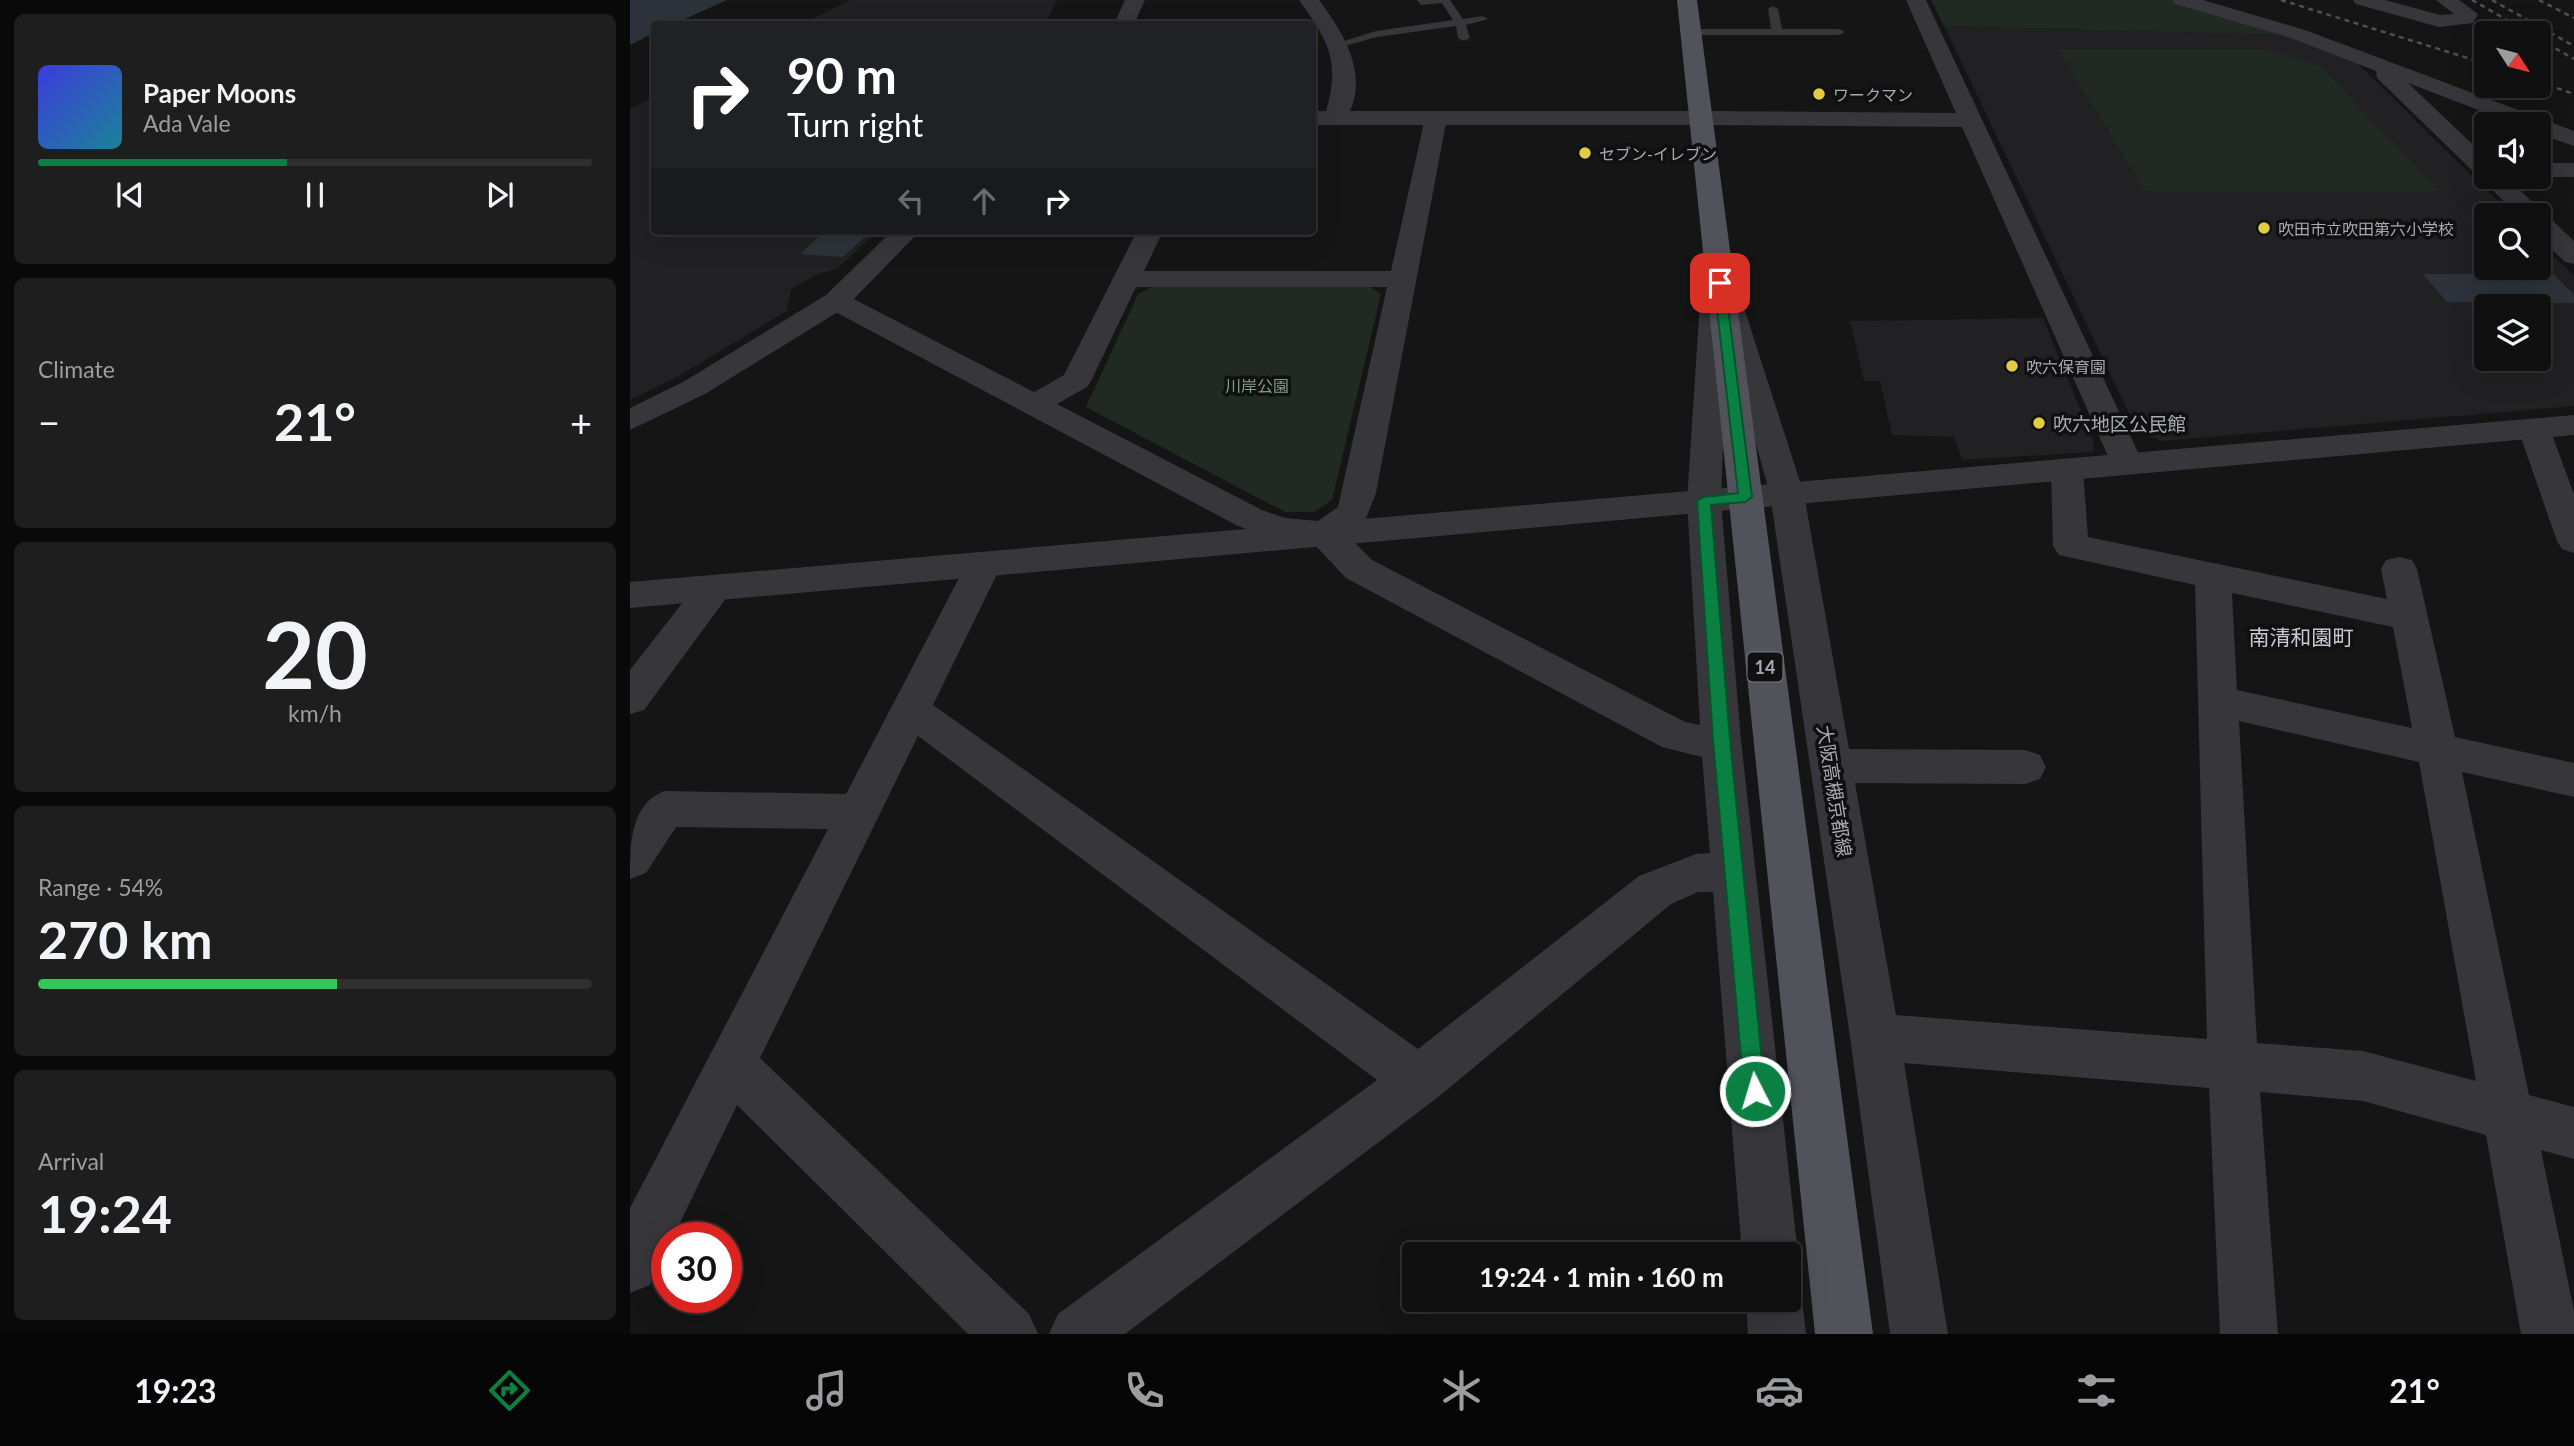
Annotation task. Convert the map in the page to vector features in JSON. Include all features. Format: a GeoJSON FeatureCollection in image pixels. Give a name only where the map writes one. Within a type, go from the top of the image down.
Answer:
{"type":"FeatureCollection","features":[{"type":"Feature","properties":{"kind":"main road","name":"大阪高槻京都線"},"geometry":{"type":"LineString","coordinates":[[1689,16],[1844,1334]]}},
{"type":"Feature","properties":{"kind":"street"},"geometry":{"type":"LineString","coordinates":[[1125,21],[1135,0]]}},
{"type":"Feature","properties":{"kind":"street"},"geometry":{"type":"LineString","coordinates":[[1309,0],[1341,44],[1345,89],[1324,118]]}},
{"type":"Feature","properties":{"kind":"street"},"geometry":{"type":"LineString","coordinates":[[1916,0],[1973,120],[2127,463]]}},
{"type":"Feature","properties":{"kind":"street"},"geometry":{"type":"LineString","coordinates":[[2182,0],[2298,34],[2503,112]]}},
{"type":"Feature","properties":{"kind":"street"},"geometry":{"type":"LineString","coordinates":[[2363,0],[2439,21],[2466,19],[2468,14],[2446,0]]}},
{"type":"Feature","properties":{"kind":"street"},"geometry":{"type":"LineString","coordinates":[[2373,62],[2474,159]]}},
{"type":"Feature","properties":{"kind":"street"},"geometry":{"type":"LineString","coordinates":[[1324,118],[1973,120]]}},
{"type":"Feature","properties":{"kind":"street"},"geometry":{"type":"LineString","coordinates":[[1325,534],[1353,513],[1359,493],[1436,118]]}},
{"type":"Feature","properties":{"kind":"street"},"geometry":{"type":"LineString","coordinates":[[2551,130],[2574,139]]}},
{"type":"Feature","properties":{"kind":"street"},"geometry":{"type":"LineString","coordinates":[[2551,170],[2574,170]]}},
{"type":"Feature","properties":{"kind":"street"},"geometry":{"type":"LineString","coordinates":[[2505,189],[2520,203]]}},
{"type":"Feature","properties":{"kind":"street"},"geometry":{"type":"LineString","coordinates":[[2551,234],[2574,256]]}},
{"type":"Feature","properties":{"kind":"street"},"geometry":{"type":"LineString","coordinates":[[630,420],[694,388],[836,302],[903,235]]}},
{"type":"Feature","properties":{"kind":"street"},"geometry":{"type":"LineString","coordinates":[[1035,404],[1076,381],[1148,235]]}},
{"type":"Feature","properties":{"kind":"street","name":"大阪高槻京都線"},"geometry":{"type":"LineString","coordinates":[[1716,256],[1787,494],[1875,1037],[1919,1334]]}},
{"type":"Feature","properties":{"kind":"street","name":"大阪高槻京都線"},"geometry":{"type":"LineString","coordinates":[[1716,256],[1704,501],[1721,740],[1769,1242]]}},
{"type":"Feature","properties":{"kind":"street"},"geometry":{"type":"LineString","coordinates":[[1126,279],[1401,279]]}},
{"type":"Feature","properties":{"kind":"street"},"geometry":{"type":"LineString","coordinates":[[836,302],[1250,518],[1281,529],[1325,534],[1359,569],[1676,736],[1700,741],[1721,740]]}},
{"type":"Feature","properties":{"kind":"street"},"geometry":{"type":"LineString","coordinates":[[630,595],[2574,425]]}},
{"type":"Feature","properties":{"kind":"street"},"geometry":{"type":"LineString","coordinates":[[2534,429],[2574,541]]}},
{"type":"Feature","properties":{"kind":"street"},"geometry":{"type":"LineString","coordinates":[[2067,470],[2071,546],[2408,617]]}},
{"type":"Feature","properties":{"kind":"street"},"geometry":{"type":"LineString","coordinates":[[630,1265],[983,566]]}},
{"type":"Feature","properties":{"kind":"street"},"geometry":{"type":"LineString","coordinates":[[2399,569],[2437,749],[2550,1334]]}},
{"type":"Feature","properties":{"kind":"street"},"geometry":{"type":"LineString","coordinates":[[2213,576],[2221,702],[2233,1065],[2249,1334]]}},
{"type":"Feature","properties":{"kind":"street"},"geometry":{"type":"LineString","coordinates":[[630,699],[715,588]]}},
{"type":"Feature","properties":{"kind":"street"},"geometry":{"type":"LineString","coordinates":[[2221,702],[2574,780]]}},
{"type":"Feature","properties":{"kind":"street"},"geometry":{"type":"LineString","coordinates":[[911,710],[1419,1080]]}},
{"type":"Feature","properties":{"kind":"street"},"geometry":{"type":"LineString","coordinates":[[1831,766],[2025,767]]}},
{"type":"Feature","properties":{"kind":"street"},"geometry":{"type":"LineString","coordinates":[[630,860],[664,809],[859,812]]}},
{"type":"Feature","properties":{"kind":"street"},"geometry":{"type":"LineString","coordinates":[[1078,1334],[1419,1080],[1655,890],[1696,873],[1735,872]]}},
{"type":"Feature","properties":{"kind":"street"},"geometry":{"type":"LineString","coordinates":[[1875,1037],[2363,1076],[2574,1133]]}},
{"type":"Feature","properties":{"kind":"street"},"geometry":{"type":"LineString","coordinates":[[732,1063],[1009,1334]]}},
{"type":"Feature","properties":{"kind":"street"},"geometry":{"type":"LineString","coordinates":[[1775,1312],[1777,1334]]}},
{"type":"Feature","properties":{"kind":"lane"},"geometry":{"type":"LineString","coordinates":[[1421,2],[1444,0],[1460,22],[1464,38]]}},
{"type":"Feature","properties":{"kind":"lane"},"geometry":{"type":"LineString","coordinates":[[1773,9],[1777,32]]}},
{"type":"Feature","properties":{"kind":"lane"},"geometry":{"type":"LineString","coordinates":[[1689,16],[1777,32],[1839,32]]}},
{"type":"Feature","properties":{"kind":"lane"},"geometry":{"type":"LineString","coordinates":[[1341,44],[1376,34],[1483,19]]}},
{"type":"Feature","properties":{"kind":"shaded area"},"geometry":{"type":"Polygon","coordinates":[[[630,0],[727,0],[681,21],[651,21],[651,34],[630,45],[630,0]]]}},
{"type":"Feature","properties":{"kind":"shaded area"},"geometry":{"type":"Polygon","coordinates":[[[850,0],[1057,0],[1046,21],[808,21],[850,0]]]}},
{"type":"Feature","properties":{"kind":"shaded area","name":"吹田市立吹田第六小学校"},"geometry":{"type":"Polygon","coordinates":[[[1944,26],[2286,35],[2353,59],[2474,178],[2474,189],[2486,189],[2500,203],[2474,203],[2474,280],[2551,280],[2551,254],[2574,276],[2574,406],[2163,441],[2138,432],[1944,26]]]}},
{"type":"Feature","properties":{"kind":"shaded area"},"geometry":{"type":"Polygon","coordinates":[[[651,98],[651,235],[874,235],[837,269],[816,275],[791,289],[787,311],[679,376],[630,400],[630,109],[651,98]]]}},
{"type":"Feature","properties":{"kind":"shaded area"},"geometry":{"type":"Polygon","coordinates":[[[821,235],[867,235],[843,257],[800,254],[821,235]]]}},
{"type":"Feature","properties":{"kind":"shaded area"},"geometry":{"type":"Polygon","coordinates":[[[2423,274],[2474,274],[2474,280],[2551,280],[2553,274],[2574,295],[2574,303],[2551,303],[2551,294],[2474,294],[2474,302],[2447,302],[2423,274]]]}},
{"type":"Feature","properties":{"kind":"shaded area"},"geometry":{"type":"Polygon","coordinates":[[[2043,318],[2094,443],[2093,452],[1962,460],[1954,437],[1892,435],[1880,381],[1864,381],[1850,321],[2043,318]]]}},
{"type":"Feature","properties":{"kind":"green space"},"geometry":{"type":"Polygon","coordinates":[[[1931,0],[2172,0],[2286,35],[1944,26],[1931,0]]]}},
{"type":"Feature","properties":{"kind":"green space"},"geometry":{"type":"Polygon","coordinates":[[[2058,50],[2266,50],[2319,65],[2439,191],[2145,191],[2058,50]]]}},
{"type":"Feature","properties":{"kind":"green space","name":"川岸公園"},"geometry":{"type":"Polygon","coordinates":[[[1156,285],[1367,285],[1381,294],[1332,500],[1314,512],[1285,512],[1086,407],[1138,294],[1156,285]]]}},
{"type":"Feature","properties":{"kind":"railway"},"geometry":{"type":"LineString","coordinates":[[2281,0],[2474,60]]}},
{"type":"Feature","properties":{"kind":"railway"},"geometry":{"type":"LineString","coordinates":[[2472,0],[2509,21]]}},
{"type":"Feature","properties":{"kind":"railway"},"geometry":{"type":"LineString","coordinates":[[2492,0],[2574,46]]}},
{"type":"Feature","properties":{"kind":"railway"},"geometry":{"type":"LineString","coordinates":[[2539,0],[2574,18]]}},
{"type":"Feature","properties":{"kind":"railway"},"geometry":{"type":"LineString","coordinates":[[2552,46],[2574,59]]}},
{"type":"Feature","properties":{"kind":"railway"},"geometry":{"type":"LineString","coordinates":[[2552,86],[2574,94]]}},
{"type":"Feature","properties":{"kind":"place","name":"ワークマン"},"geometry":{"type":"Point","coordinates":[1819,94]}},
{"type":"Feature","properties":{"kind":"place","name":"セブン-イレブン"},"geometry":{"type":"Point","coordinates":[1585,153]}},
{"type":"Feature","properties":{"kind":"place","name":"吹田市立吹田第六小学校"},"geometry":{"type":"Point","coordinates":[2264,228]}},
{"type":"Feature","properties":{"kind":"place","name":"吹六保育園"},"geometry":{"type":"Point","coordinates":[2012,366]}},
{"type":"Feature","properties":{"kind":"place","name":"吹六地区公民館"},"geometry":{"type":"Point","coordinates":[2039,423]}},
{"type":"Feature","properties":{"kind":"district","name":"南清和園町"},"geometry":{"type":"Point","coordinates":[2301,636]}},
{"type":"Feature","properties":{"kind":"route"},"geometry":{"type":"LineString","coordinates":[[1720,283],[1745,497],[1704,501],[1721,740],[1755,1091]]}}]}
